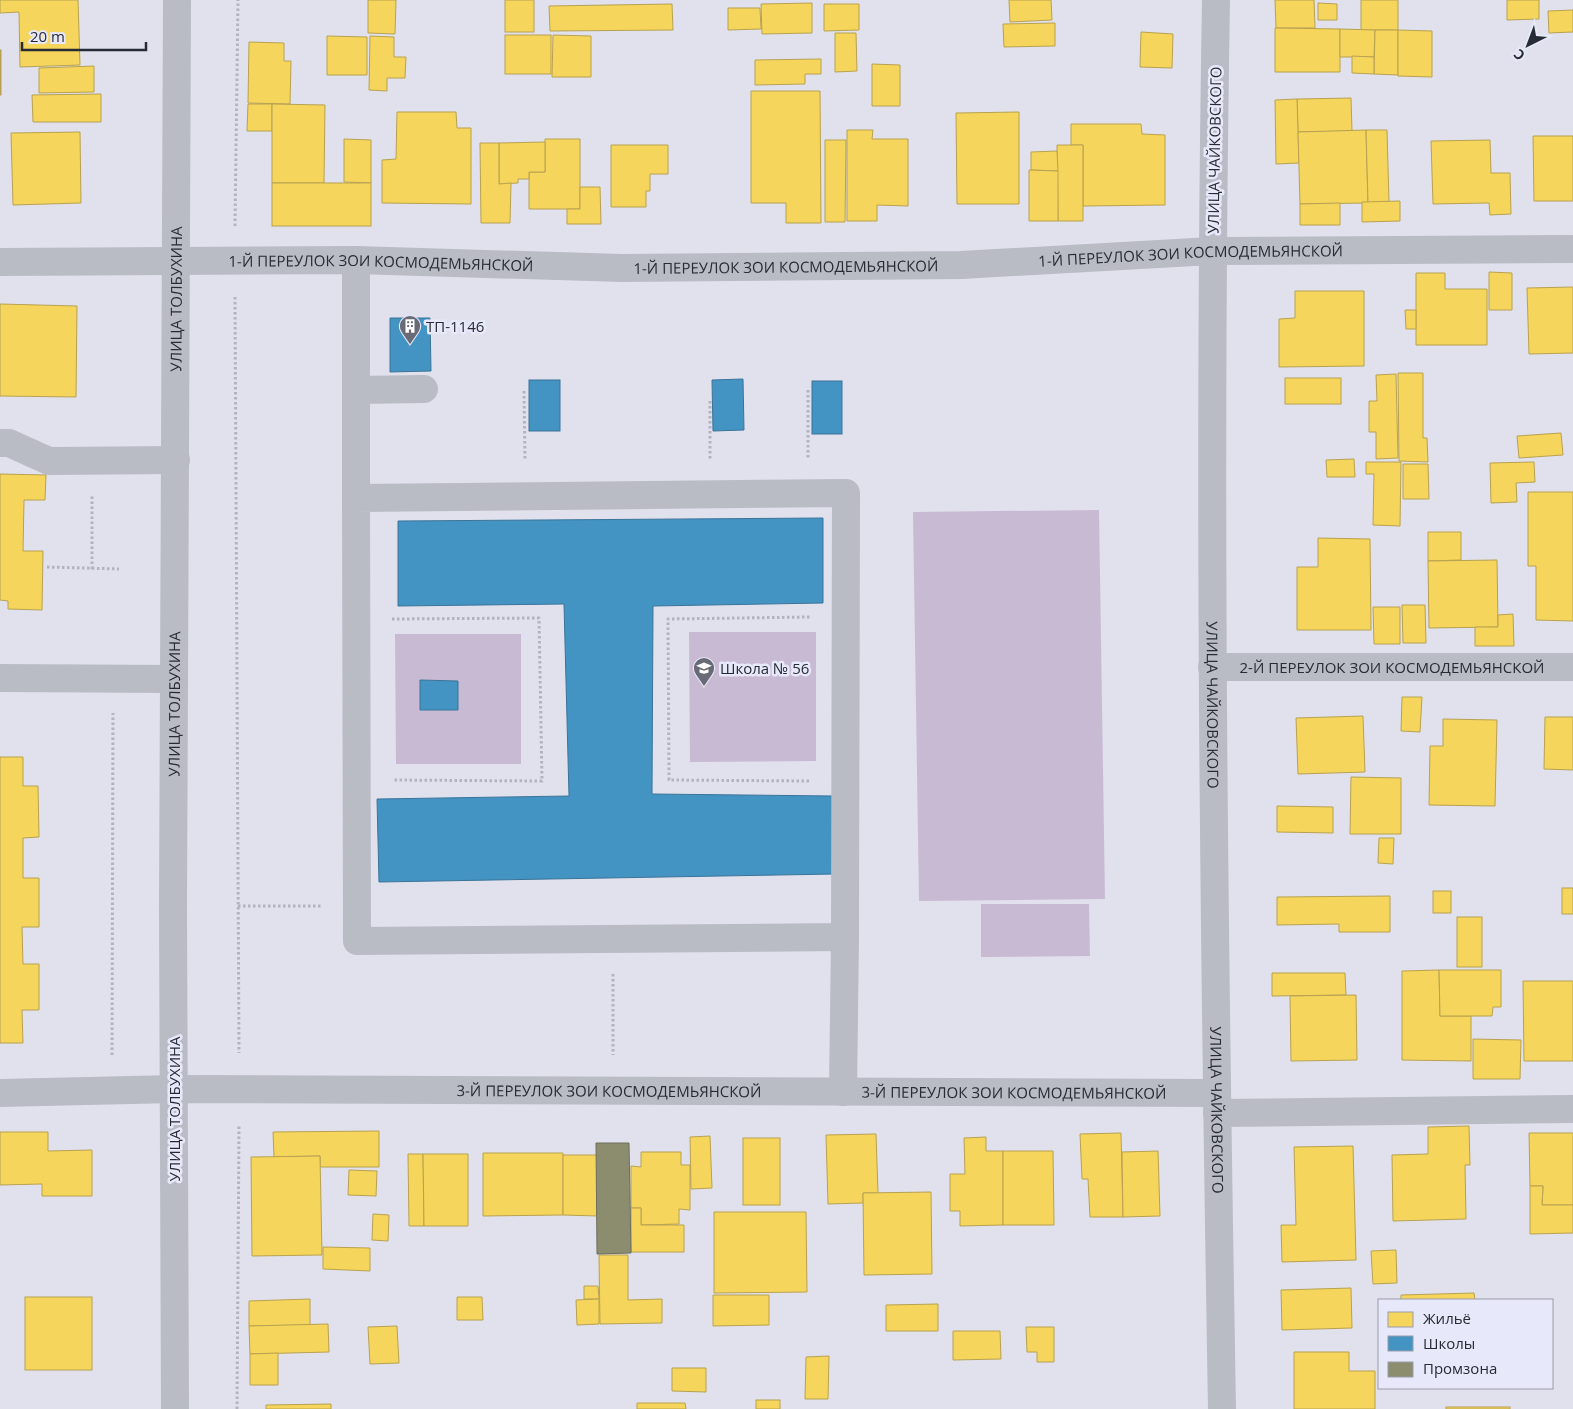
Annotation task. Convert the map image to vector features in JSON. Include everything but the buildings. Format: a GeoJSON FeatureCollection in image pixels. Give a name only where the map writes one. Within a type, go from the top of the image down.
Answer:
{"type":"FeatureCollection","features":[{"type":"Feature","properties":{"kind":"street","name":"УЛИЦА ТОЛБУХИНА"},"geometry":{"type":"LineString","coordinates":[[175,1409],[174,680],[177,0]]}},
{"type":"Feature","properties":{"kind":"street","name":"УЛИЦА ЧАЙКОВСКОГО"},"geometry":{"type":"LineString","coordinates":[[1216,0],[1212,250],[1212,667],[1222,1409]]}},
{"type":"Feature","properties":{"kind":"street","name":"1-Й ПЕРЕУЛОК ЗОИ КОСМОДЕМЬЯНСКОЙ"},"geometry":{"type":"LineString","coordinates":[[0,262],[356,260],[622,268],[941,266],[1212,250],[1573,249]]}},
{"type":"Feature","properties":{"kind":"street"},"geometry":{"type":"LineString","coordinates":[[356,260],[357,941],[844,937]]}},
{"type":"Feature","properties":{"kind":"street"},"geometry":{"type":"LineString","coordinates":[[356,390],[424,389]]}},
{"type":"Feature","properties":{"kind":"street"},"geometry":{"type":"LineString","coordinates":[[0,442],[9,443],[49,461],[176,460]]}},
{"type":"Feature","properties":{"kind":"street"},"geometry":{"type":"LineString","coordinates":[[356,498],[846,493],[843,1092]]}},
{"type":"Feature","properties":{"kind":"street","name":"2-Й ПЕРЕУЛОК ЗОИ КОСМОДЕМЬЯНСКОЙ"},"geometry":{"type":"LineString","coordinates":[[1212,667],[1573,667]]}},
{"type":"Feature","properties":{"kind":"street"},"geometry":{"type":"LineString","coordinates":[[0,678],[174,680]]}},
{"type":"Feature","properties":{"kind":"street","name":"3-Й ПЕРЕУЛОК ЗОИ КОСМОДЕМЬЯНСКОЙ"},"geometry":{"type":"LineString","coordinates":[[0,1093],[112,1090],[843,1092],[1217,1103],[1573,1109]]}},
{"type":"Feature","properties":{"kind":"path"},"geometry":{"type":"LineString","coordinates":[[237,1409],[239,1090],[235,261],[238,0]]}},
{"type":"Feature","properties":{"kind":"path"},"geometry":{"type":"LineString","coordinates":[[808,390],[808,493]]}},
{"type":"Feature","properties":{"kind":"path"},"geometry":{"type":"LineString","coordinates":[[524,391],[524,497]]}},
{"type":"Feature","properties":{"kind":"path"},"geometry":{"type":"LineString","coordinates":[[710,402],[710,494]]}},
{"type":"Feature","properties":{"kind":"path"},"geometry":{"type":"LineString","coordinates":[[92,487],[92,569]]}},
{"type":"Feature","properties":{"kind":"path"},"geometry":{"type":"LineString","coordinates":[[47,567],[119,569]]}},
{"type":"Feature","properties":{"kind":"path"},"geometry":{"type":"LineString","coordinates":[[845,782],[669,780],[668,619],[846,617]]}},
{"type":"Feature","properties":{"kind":"path"},"geometry":{"type":"LineString","coordinates":[[357,619],[539,618],[542,780],[357,780]]}},
{"type":"Feature","properties":{"kind":"path"},"geometry":{"type":"LineString","coordinates":[[112,1090],[113,679]]}},
{"type":"Feature","properties":{"kind":"path"},"geometry":{"type":"LineString","coordinates":[[238,906],[358,906]]}},
{"type":"Feature","properties":{"kind":"path"},"geometry":{"type":"LineString","coordinates":[[613,938],[613,1056]]}},
{"type":"Feature","properties":{"kind":"shaded area"},"geometry":{"type":"Polygon","coordinates":[[[1099,510],[1105,899],[919,901],[913,512],[1099,510]]]}},
{"type":"Feature","properties":{"kind":"shaded area"},"geometry":{"type":"Polygon","coordinates":[[[689,632],[816,632],[816,761],[690,762],[689,632]]]}},
{"type":"Feature","properties":{"kind":"shaded area"},"geometry":{"type":"Polygon","coordinates":[[[395,634],[521,634],[521,764],[396,764],[395,634]]]}},
{"type":"Feature","properties":{"kind":"shaded area"},"geometry":{"type":"Polygon","coordinates":[[[981,904],[1089,904],[1090,956],[981,957],[981,904]]]}},
{"type":"Feature","properties":{"kind":"place","name":"ТП-1146"},"geometry":{"type":"Point","coordinates":[410,345]}},
{"type":"Feature","properties":{"kind":"place","name":"Школа № 56"},"geometry":{"type":"Point","coordinates":[704,687]}}]}
